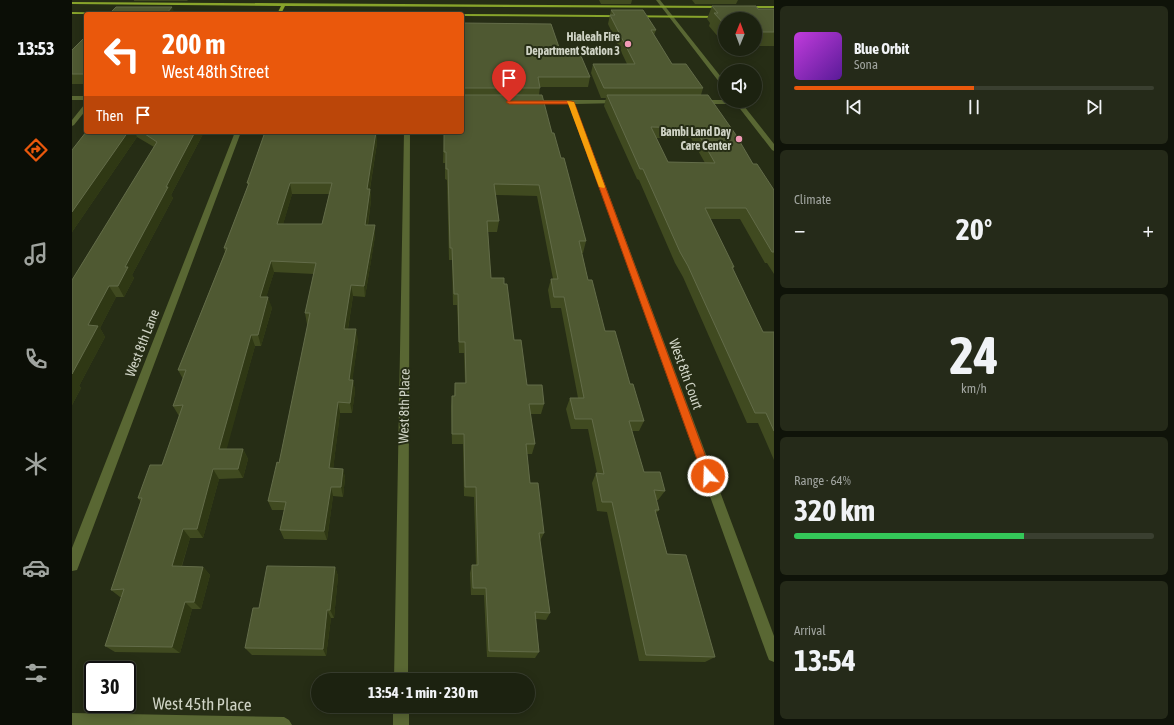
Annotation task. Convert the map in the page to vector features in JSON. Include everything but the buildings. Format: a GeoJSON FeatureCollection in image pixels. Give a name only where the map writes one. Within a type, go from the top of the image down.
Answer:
{"type":"FeatureCollection","features":[{"type":"Feature","properties":{"kind":"main road"},"geometry":{"type":"LineString","coordinates":[[72,3],[730,7]]}},
{"type":"Feature","properties":{"kind":"main road"},"geometry":{"type":"LineString","coordinates":[[119,12],[123,9],[133,7],[192,3]]}},
{"type":"Feature","properties":{"kind":"main road"},"geometry":{"type":"LineString","coordinates":[[280,12],[284,4]]}},
{"type":"Feature","properties":{"kind":"main road"},"geometry":{"type":"LineString","coordinates":[[474,15],[475,13],[488,8],[553,6]]}},
{"type":"Feature","properties":{"kind":"main road"},"geometry":{"type":"LineString","coordinates":[[737,7],[774,7]]}},
{"type":"Feature","properties":{"kind":"main road"},"geometry":{"type":"LineString","coordinates":[[72,13],[84,13]]}},
{"type":"Feature","properties":{"kind":"main road"},"geometry":{"type":"LineString","coordinates":[[464,15],[718,17]]}},
{"type":"Feature","properties":{"kind":"street"},"geometry":{"type":"LineString","coordinates":[[658,0],[718,77]]}},
{"type":"Feature","properties":{"kind":"street"},"geometry":{"type":"LineString","coordinates":[[72,98],[84,98]]}},
{"type":"Feature","properties":{"kind":"street"},"geometry":{"type":"LineString","coordinates":[[524,102],[626,102]]}},
{"type":"Feature","properties":{"kind":"street","name":"West 8th Court"},"geometry":{"type":"LineString","coordinates":[[571,102],[774,655]]}},
{"type":"Feature","properties":{"kind":"street"},"geometry":{"type":"LineString","coordinates":[[690,102],[718,102]]}},
{"type":"Feature","properties":{"kind":"street"},"geometry":{"type":"LineString","coordinates":[[742,108],[774,149]]}},
{"type":"Feature","properties":{"kind":"street"},"geometry":{"type":"LineString","coordinates":[[72,124],[84,109]]}},
{"type":"Feature","properties":{"kind":"street","name":"West 8th Lane"},"geometry":{"type":"LineString","coordinates":[[72,565],[237,134]]}},
{"type":"Feature","properties":{"kind":"street","name":"West 8th Place"},"geometry":{"type":"LineString","coordinates":[[401,673],[408,134]]}},
{"type":"Feature","properties":{"kind":"street"},"geometry":{"type":"LineString","coordinates":[[400,725],[401,713]]}},
{"type":"Feature","properties":{"kind":"street","name":"West 45th Place"},"geometry":{"type":"LineString","coordinates":[[72,721],[284,725]]}},
{"type":"Feature","properties":{"kind":"slow traffic"},"geometry":{"type":"LineString","coordinates":[[569,102],[571,102],[602,187]]}},
{"type":"Feature","properties":{"kind":"place","name":"Hialeah Fire Department Station 3"},"geometry":{"type":"Point","coordinates":[628,44]}},
{"type":"Feature","properties":{"kind":"place","name":"Bambi Land Day Care Center"},"geometry":{"type":"Point","coordinates":[739,139]}},
{"type":"Feature","properties":{"kind":"route"},"geometry":{"type":"LineString","coordinates":[[509,102],[571,102],[708,476]]}}]}
